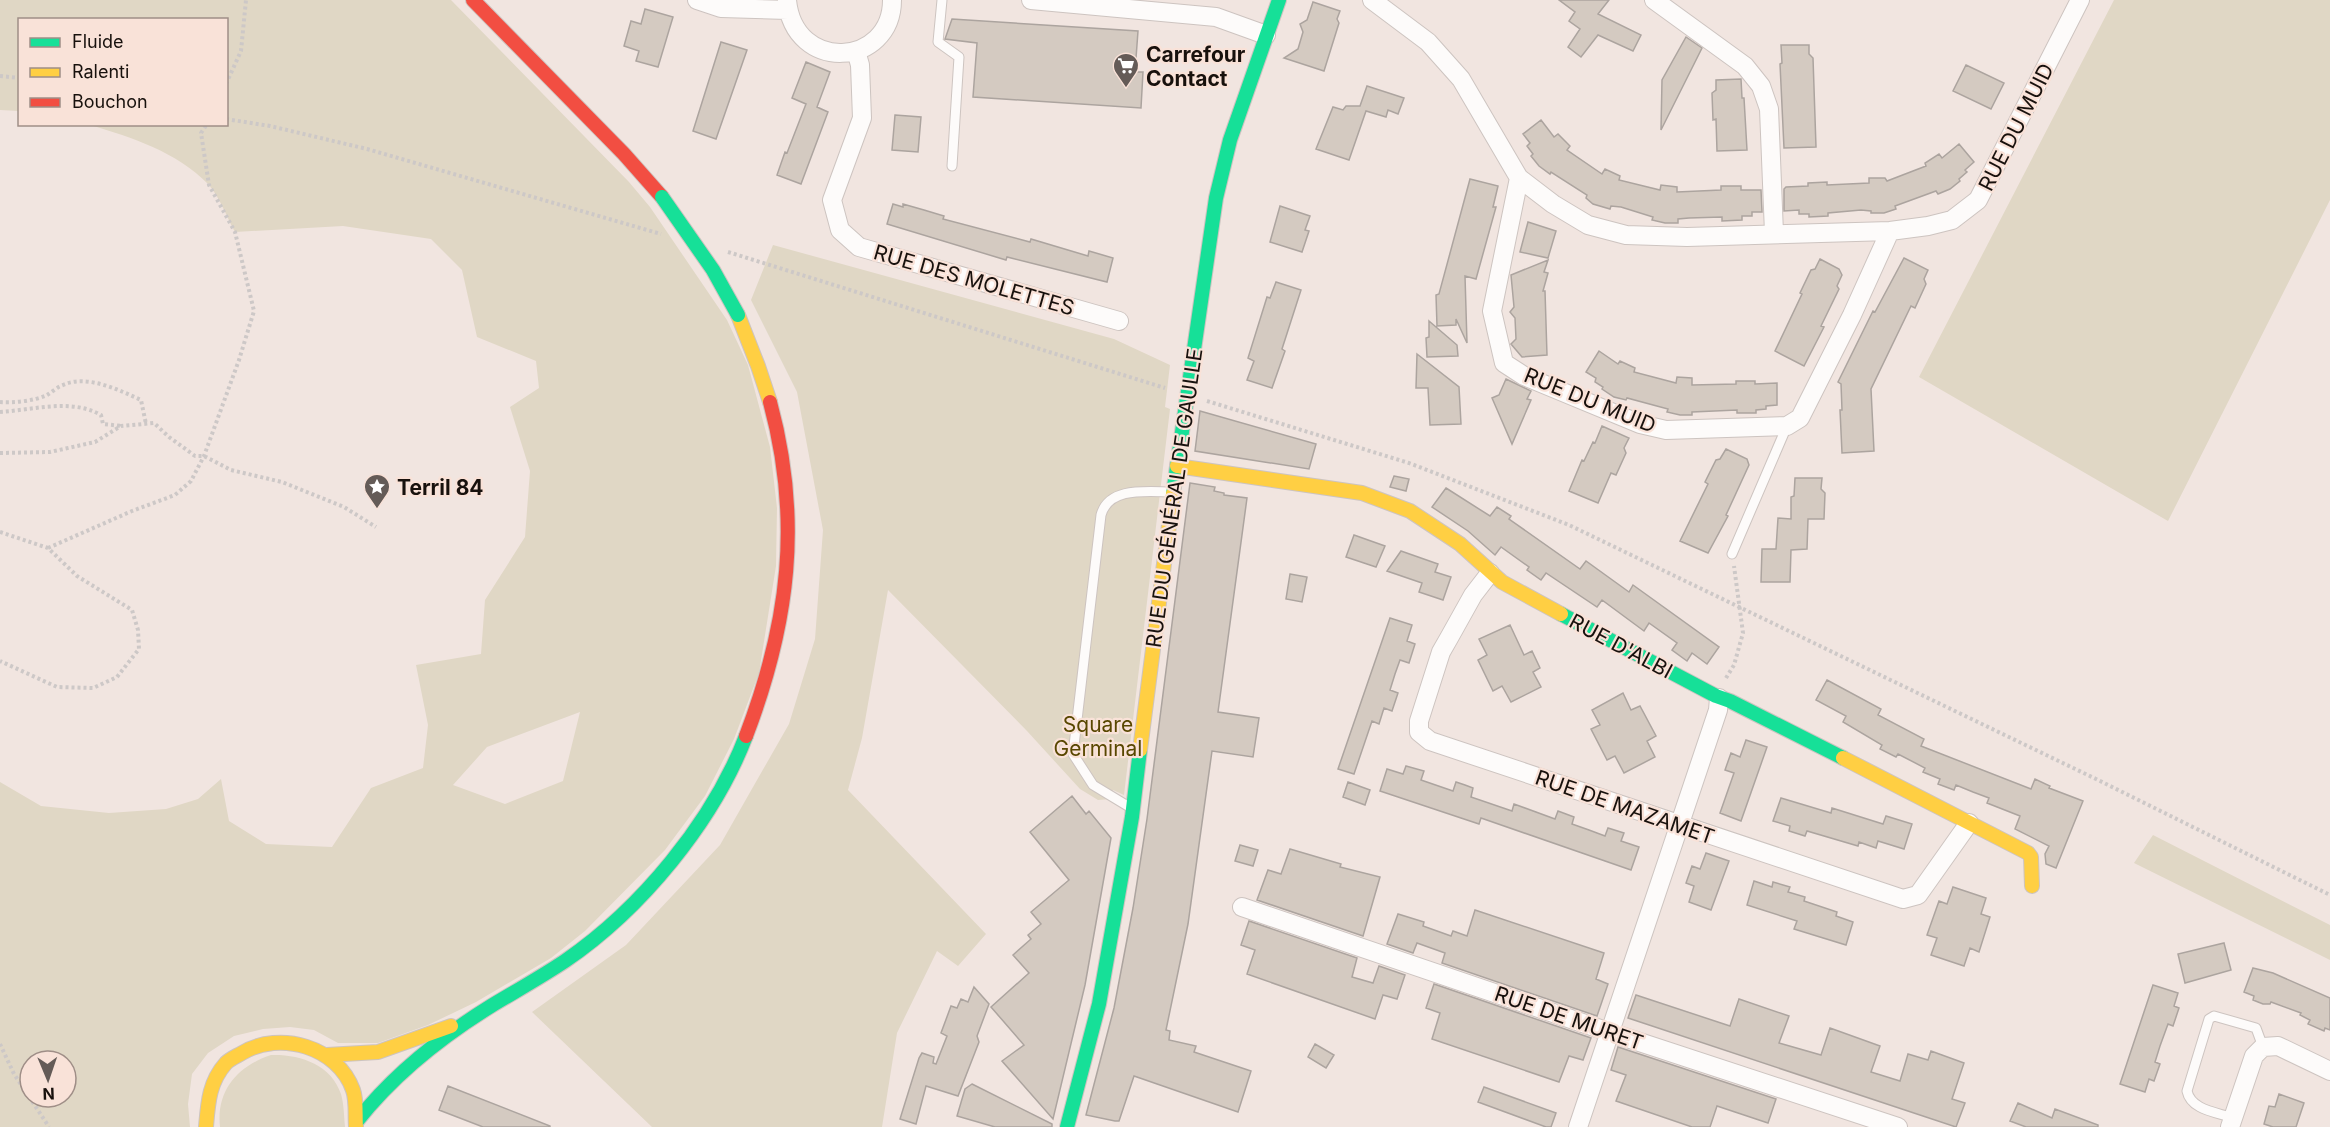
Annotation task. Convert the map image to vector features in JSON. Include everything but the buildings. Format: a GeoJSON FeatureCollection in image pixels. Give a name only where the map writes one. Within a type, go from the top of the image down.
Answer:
{"type":"FeatureCollection","features":[{"type":"Feature","properties":{"kind":"street"},"geometry":{"type":"LineString","coordinates":[[356,1124],[392,1080],[477,1016],[553,970],[592,942],[626,912],[662,874],[693,833],[720,791],[741,751],[762,701],[775,652],[788,568],[789,524],[780,445],[759,361],[738,315],[713,270],[662,197],[624,154],[473,0]]}},
{"type":"Feature","properties":{"kind":"street"},"geometry":{"type":"LineString","coordinates":[[697,0],[721,8],[787,5],[792,24],[808,43],[831,53],[856,51],[878,38],[890,16],[892,0]]}},
{"type":"Feature","properties":{"kind":"street"},"geometry":{"type":"LineString","coordinates":[[1031,0],[1216,17],[1266,35]]}},
{"type":"Feature","properties":{"kind":"street","name":"RUE DU GÉNÉRAL DE GAULLE"},"geometry":{"type":"LineString","coordinates":[[1067,1127],[1099,1004],[1133,809],[1177,466],[1216,198],[1230,140],[1279,0]]}},
{"type":"Feature","properties":{"kind":"street","name":"RUE DU MUID"},"geometry":{"type":"LineString","coordinates":[[1372,0],[1428,42],[1461,79],[1519,178],[1553,204],[1588,225],[1626,235],[1687,237],[1890,231],[1952,220],[1978,200],[2080,0]]}},
{"type":"Feature","properties":{"kind":"street"},"geometry":{"type":"LineString","coordinates":[[1654,0],[1745,66],[1761,86],[1769,109],[1774,233]]}},
{"type":"Feature","properties":{"kind":"street","name":"RUE DES MOLETTES"},"geometry":{"type":"LineString","coordinates":[[856,51],[860,65],[862,118],[832,200],[840,230],[859,247],[1119,321]]}},
{"type":"Feature","properties":{"kind":"street","name":"RUE DU MUID"},"geometry":{"type":"LineString","coordinates":[[1519,178],[1492,311],[1504,363],[1534,380],[1640,424],[1666,430],[1787,426]]}},
{"type":"Feature","properties":{"kind":"street"},"geometry":{"type":"LineString","coordinates":[[1787,426],[1800,418],[1852,315],[1890,231]]}},
{"type":"Feature","properties":{"kind":"street","name":"RUE D'ALBI"},"geometry":{"type":"LineString","coordinates":[[1177,466],[1362,493],[1410,511],[1460,544],[1502,582],[1717,697],[1730,701],[2028,854],[2031,857],[2032,886]]}},
{"type":"Feature","properties":{"kind":"street","name":"RUE DE MAZAMET"},"geometry":{"type":"LineString","coordinates":[[1490,573],[1473,595],[1442,652],[1419,721],[1419,732],[1430,741],[1903,899],[1918,895],[1969,823]]}},
{"type":"Feature","properties":{"kind":"street"},"geometry":{"type":"LineString","coordinates":[[1578,1127],[1718,710],[1717,697]]}},
{"type":"Feature","properties":{"kind":"street","name":"RUE DE MURET"},"geometry":{"type":"LineString","coordinates":[[1242,907],[1609,1032],[1898,1127]]}},
{"type":"Feature","properties":{"kind":"street"},"geometry":{"type":"LineString","coordinates":[[327,1056],[378,1052],[477,1016]]}},
{"type":"Feature","properties":{"kind":"street"},"geometry":{"type":"LineString","coordinates":[[206,1127],[205,1109],[208,1094],[215,1079],[236,1055],[258,1045],[281,1041],[297,1042],[327,1056],[340,1068],[350,1084],[356,1102],[356,1124]]}},
{"type":"Feature","properties":{"kind":"street"},"geometry":{"type":"LineString","coordinates":[[2231,1122],[2254,1056],[2263,1047],[2278,1046],[2330,1071]]}},
{"type":"Feature","properties":{"kind":"lane"},"geometry":{"type":"LineString","coordinates":[[942,0],[938,42],[959,57],[952,166]]}},
{"type":"Feature","properties":{"kind":"lane"},"geometry":{"type":"LineString","coordinates":[[1732,554],[1787,426]]}},
{"type":"Feature","properties":{"kind":"lane"},"geometry":{"type":"LineString","coordinates":[[1133,809],[1093,785],[1073,754],[1101,515],[1104,507],[1115,496],[1131,493],[1174,492]]}},
{"type":"Feature","properties":{"kind":"lane"},"geometry":{"type":"LineString","coordinates":[[2231,1122],[2197,1106],[2189,1099],[2187,1091],[2208,1019],[2214,1016],[2256,1028],[2263,1047]]}},
{"type":"Feature","properties":{"kind":"path"},"geometry":{"type":"LineString","coordinates":[[228,80],[241,51],[246,0]]}},
{"type":"Feature","properties":{"kind":"path"},"geometry":{"type":"LineString","coordinates":[[0,76],[18,78]]}},
{"type":"Feature","properties":{"kind":"path"},"geometry":{"type":"LineString","coordinates":[[48,548],[175,495],[191,481],[204,456],[254,311],[235,232],[209,185],[201,133],[206,126]]}},
{"type":"Feature","properties":{"kind":"path"},"geometry":{"type":"LineString","coordinates":[[0,402],[11,403],[45,396],[64,384],[85,382],[117,389],[141,400],[146,424]]}},
{"type":"Feature","properties":{"kind":"path"},"geometry":{"type":"LineString","coordinates":[[0,412],[22,411],[54,405],[94,411],[101,415],[104,424],[124,426],[154,423],[195,456],[204,456],[231,470],[282,482],[320,496],[344,507],[376,527]]}},
{"type":"Feature","properties":{"kind":"path"},"geometry":{"type":"LineString","coordinates":[[0,453],[50,452],[96,442],[124,426]]}},
{"type":"Feature","properties":{"kind":"path"},"geometry":{"type":"LineString","coordinates":[[0,532],[48,548],[77,576],[132,610],[138,630],[139,649],[117,676],[93,688],[57,687],[0,662]]}},
{"type":"Feature","properties":{"kind":"path"},"geometry":{"type":"LineString","coordinates":[[1717,697],[1734,665],[1743,633],[1732,554]]}},
{"type":"Feature","properties":{"kind":"path"},"geometry":{"type":"LineString","coordinates":[[0,1044],[14,1074],[49,1127]]}},
{"type":"Feature","properties":{"kind":"green space"},"geometry":{"type":"Polygon","coordinates":[[[0,0],[451,0],[629,182],[650,207],[727,320],[748,365],[770,447],[777,508],[776,566],[759,673],[734,739],[705,796],[665,850],[585,931],[551,958],[476,1002],[428,1025],[378,1043],[338,1043],[314,1030],[290,1027],[263,1029],[234,1036],[208,1053],[192,1074],[188,1104],[190,1127],[0,1127],[0,782],[41,806],[109,813],[166,809],[198,799],[221,779],[229,821],[266,844],[332,847],[371,788],[423,768],[428,725],[416,665],[481,654],[485,600],[525,537],[530,471],[510,407],[539,388],[536,361],[477,337],[462,270],[431,239],[343,226],[235,232],[216,195],[196,173],[153,147],[93,126],[228,126],[228,18],[18,18],[18,111],[0,110],[0,0]],[[580,712],[487,747],[453,785],[505,804],[563,781],[580,712]]]}},
{"type":"Feature","properties":{"kind":"green space"},"geometry":{"type":"Polygon","coordinates":[[[2114,0],[2330,0],[2330,200],[2168,521],[1919,377],[2114,0]]]}},
{"type":"Feature","properties":{"kind":"green space","name":"Square Germinal"},"geometry":{"type":"Polygon","coordinates":[[[773,245],[1114,339],[1170,365],[1165,407],[1170,409],[1124,795],[1113,790],[1112,799],[1098,800],[1080,789],[1027,731],[888,590],[862,738],[848,790],[986,934],[958,966],[937,951],[897,1033],[882,1127],[652,1127],[532,1012],[626,945],[720,845],[789,724],[815,639],[823,530],[797,392],[751,300],[773,245]]]}},
{"type":"Feature","properties":{"kind":"green space"},"geometry":{"type":"Polygon","coordinates":[[[2153,835],[2330,925],[2330,960],[2134,863],[2153,835]]]}},
{"type":"Feature","properties":{"kind":"green space"},"geometry":{"type":"Polygon","coordinates":[[[271,1055],[303,1059],[322,1068],[330,1075],[341,1094],[345,1127],[220,1127],[222,1102],[232,1081],[249,1066],[271,1055]]]}},
{"type":"Feature","properties":{"kind":"traffic: fast"},"geometry":{"type":"LineString","coordinates":[[1173,494],[1216,198],[1230,140],[1279,0]]}},
{"type":"Feature","properties":{"kind":"traffic: fast"},"geometry":{"type":"LineString","coordinates":[[662,197],[713,270],[738,315]]}},
{"type":"Feature","properties":{"kind":"traffic: fast"},"geometry":{"type":"LineString","coordinates":[[1561,614],[1716,696],[1843,758]]}},
{"type":"Feature","properties":{"kind":"traffic: fast"},"geometry":{"type":"LineString","coordinates":[[357,1121],[402,1072],[436,1044],[472,1018],[565,961],[621,916],[672,861],[694,831],[732,768],[746,736]]}},
{"type":"Feature","properties":{"kind":"traffic: fast"},"geometry":{"type":"LineString","coordinates":[[1067,1127],[1099,1004],[1132,817],[1140,750]]}},
{"type":"Feature","properties":{"kind":"traffic: slow"},"geometry":{"type":"LineString","coordinates":[[738,315],[770,402]]}},
{"type":"Feature","properties":{"kind":"traffic: slow"},"geometry":{"type":"LineString","coordinates":[[1177,466],[1362,493],[1410,511],[1460,544],[1502,582],[1561,614]]}},
{"type":"Feature","properties":{"kind":"traffic: slow"},"geometry":{"type":"LineString","coordinates":[[1140,750],[1173,494]]}},
{"type":"Feature","properties":{"kind":"traffic: slow"},"geometry":{"type":"LineString","coordinates":[[1843,758],[2028,853],[2031,857],[2032,886]]}},
{"type":"Feature","properties":{"kind":"traffic: slow"},"geometry":{"type":"LineString","coordinates":[[327,1055],[378,1052],[451,1026]]}},
{"type":"Feature","properties":{"kind":"traffic: slow"},"geometry":{"type":"LineString","coordinates":[[206,1127],[209,1101],[220,1070],[226,1063],[242,1053],[257,1046],[273,1043],[290,1043],[306,1047],[321,1053],[335,1063],[353,1090],[356,1127]]}},
{"type":"Feature","properties":{"kind":"traffic: jam"},"geometry":{"type":"LineString","coordinates":[[473,0],[624,154],[662,197]]}},
{"type":"Feature","properties":{"kind":"traffic: jam"},"geometry":{"type":"LineString","coordinates":[[746,736],[772,653],[781,612],[786,571],[788,530],[786,488],[770,402]]}},
{"type":"Feature","properties":{"kind":"place","name":"Carrefour Contact"},"geometry":{"type":"Point","coordinates":[1126,89]}},
{"type":"Feature","properties":{"kind":"place","name":"Terril 84"},"geometry":{"type":"Point","coordinates":[377,510]}}]}
